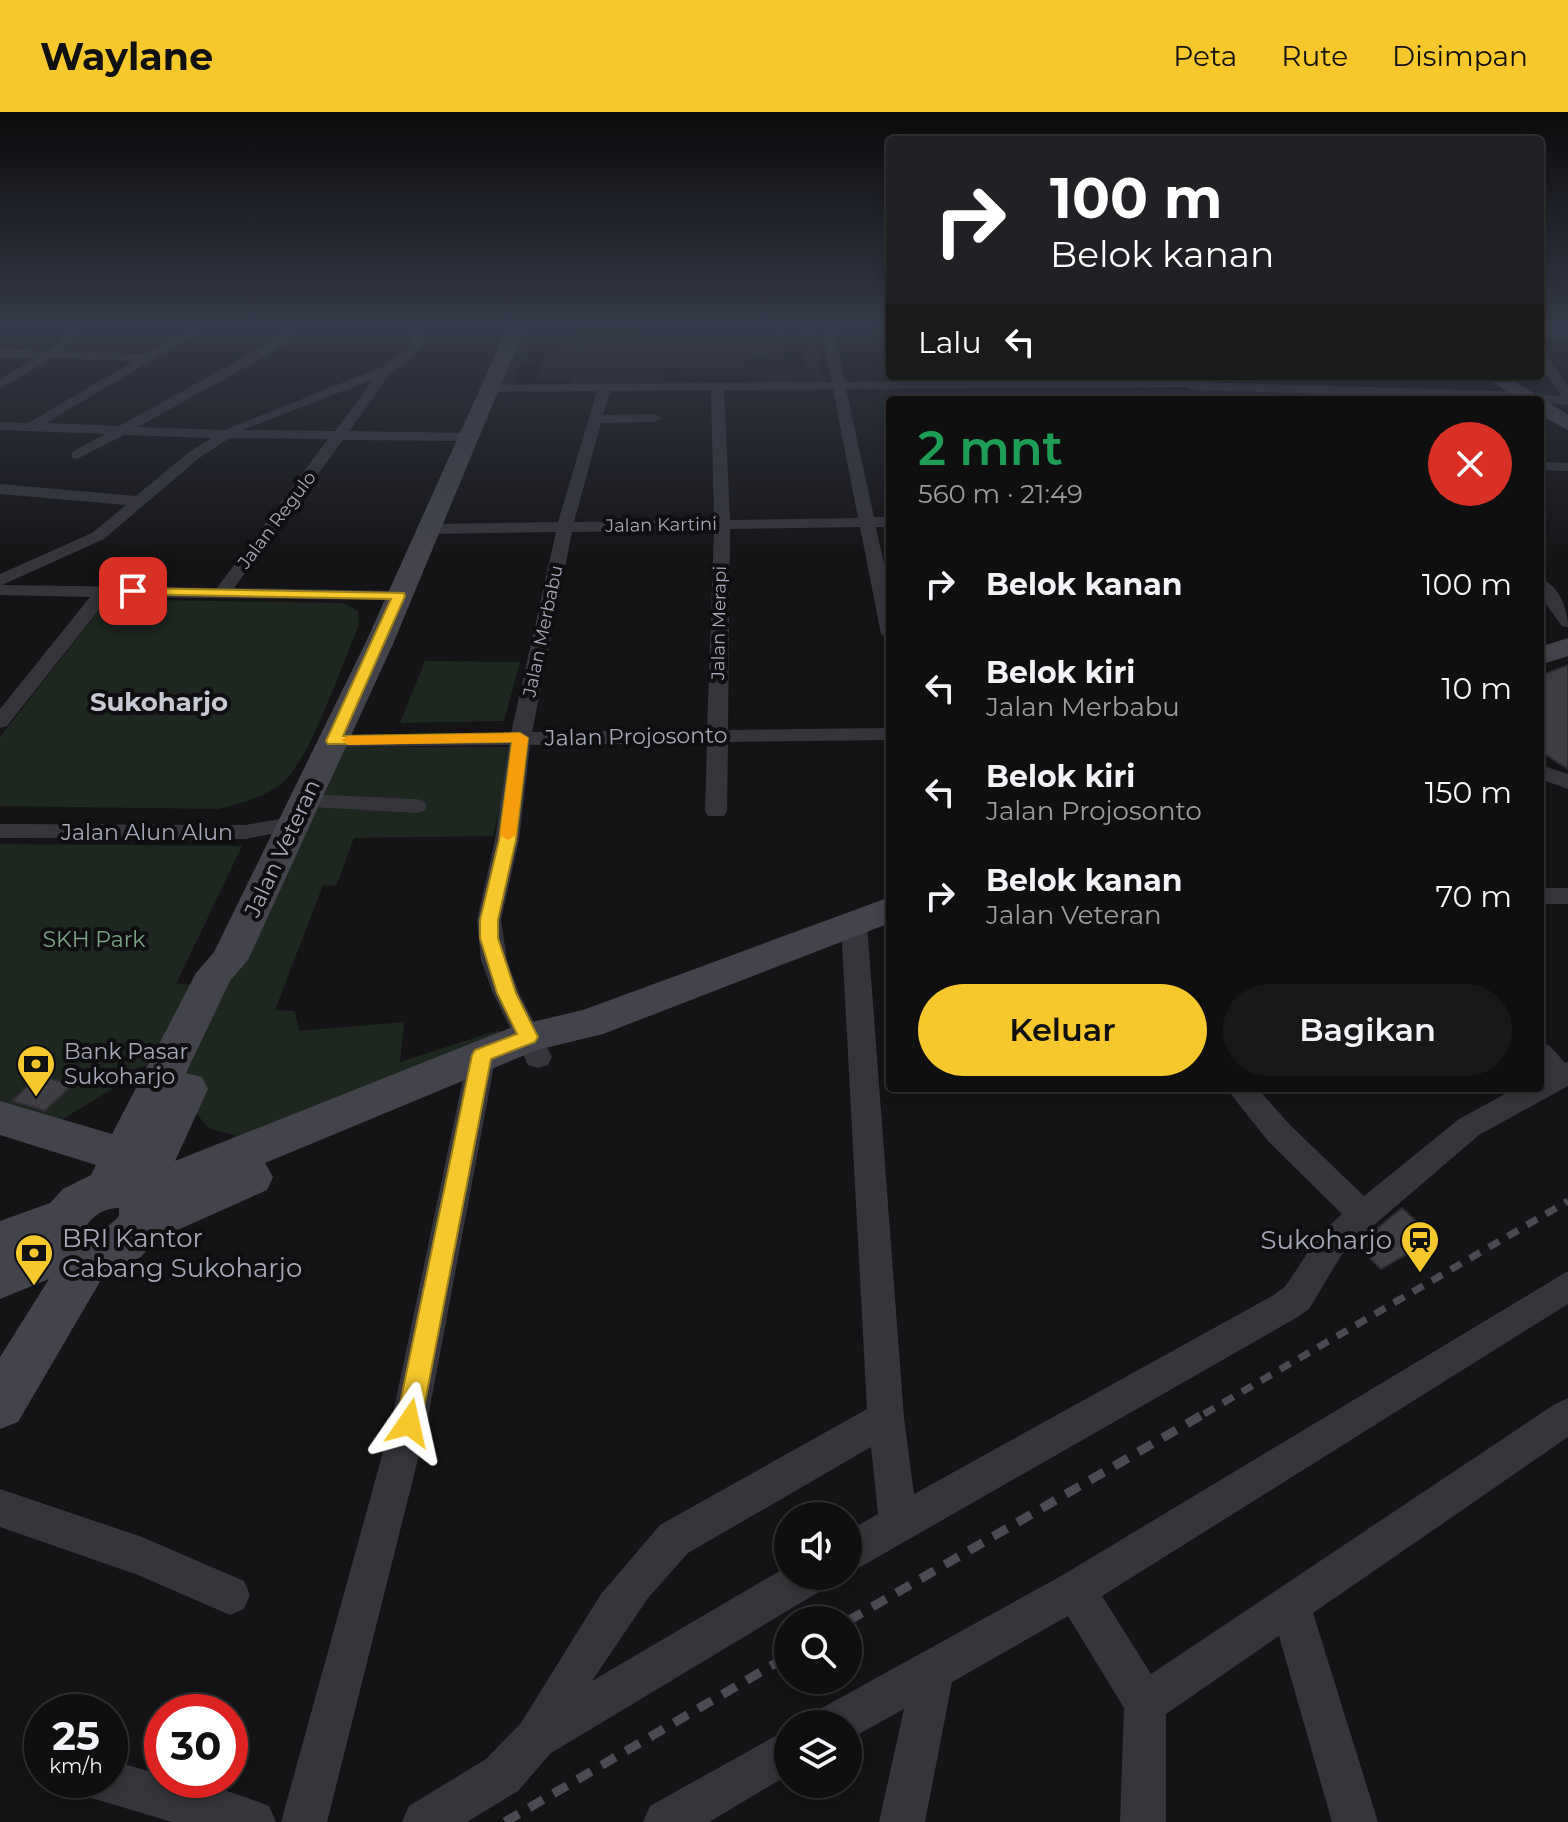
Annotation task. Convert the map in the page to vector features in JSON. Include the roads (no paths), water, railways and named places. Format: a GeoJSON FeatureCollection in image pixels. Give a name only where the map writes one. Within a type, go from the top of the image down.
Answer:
{"type":"FeatureCollection","features":[{"type":"Feature","properties":{"kind":"main road","name":"Jalan Veteran"},"geometry":{"type":"LineString","coordinates":[[133,1186],[202,1059],[234,973],[229,960],[334,741],[431,529],[485,402]]}},
{"type":"Feature","properties":{"kind":"main road"},"geometry":{"type":"LineString","coordinates":[[1544,409],[1568,424]]}},
{"type":"Feature","properties":{"kind":"main road"},"geometry":{"type":"LineString","coordinates":[[1544,655],[1568,646]]}},
{"type":"Feature","properties":{"kind":"main road"},"geometry":{"type":"LineString","coordinates":[[0,1118],[133,1186],[480,1068],[886,911]]}},
{"type":"Feature","properties":{"kind":"main road"},"geometry":{"type":"LineString","coordinates":[[0,1242],[124,1243],[133,1186]]}},
{"type":"Feature","properties":{"kind":"main road"},"geometry":{"type":"LineString","coordinates":[[0,1277],[73,1242]]}},
{"type":"Feature","properties":{"kind":"main road"},"geometry":{"type":"LineString","coordinates":[[0,1404],[73,1242]]}},
{"type":"Feature","properties":{"kind":"street"},"geometry":{"type":"LineString","coordinates":[[0,442],[74,402]]}},
{"type":"Feature","properties":{"kind":"street"},"geometry":{"type":"LineString","coordinates":[[77,455],[171,402]]}},
{"type":"Feature","properties":{"kind":"street"},"geometry":{"type":"LineString","coordinates":[[0,580],[98,536],[194,455],[257,419],[302,402]]}},
{"type":"Feature","properties":{"kind":"street","name":"Jalan Regulo"},"geometry":{"type":"LineString","coordinates":[[222,593],[365,402]]}},
{"type":"Feature","properties":{"kind":"street","name":"Jalan Merbabu"},"geometry":{"type":"LineString","coordinates":[[533,1047],[506,993],[489,938],[489,920],[507,840],[520,738],[565,526],[601,402]]}},
{"type":"Feature","properties":{"kind":"street","name":"Jalan Merapi"},"geometry":{"type":"LineString","coordinates":[[716,811],[722,524],[718,402]]}},
{"type":"Feature","properties":{"kind":"street"},"geometry":{"type":"LineString","coordinates":[[842,402],[886,613]]}},
{"type":"Feature","properties":{"kind":"street"},"geometry":{"type":"LineString","coordinates":[[596,419],[655,418]]}},
{"type":"Feature","properties":{"kind":"street"},"geometry":{"type":"LineString","coordinates":[[0,426],[229,434],[469,437]]}},
{"type":"Feature","properties":{"kind":"street"},"geometry":{"type":"LineString","coordinates":[[1544,466],[1568,467]]}},
{"type":"Feature","properties":{"kind":"street"},"geometry":{"type":"LineString","coordinates":[[0,489],[137,501]]}},
{"type":"Feature","properties":{"kind":"street","name":"Jalan Kartini"},"geometry":{"type":"LineString","coordinates":[[431,529],[886,522]]}},
{"type":"Feature","properties":{"kind":"street"},"geometry":{"type":"LineString","coordinates":[[1544,589],[1568,622]]}},
{"type":"Feature","properties":{"kind":"street"},"geometry":{"type":"LineString","coordinates":[[0,590],[399,596]]}},
{"type":"Feature","properties":{"kind":"street"},"geometry":{"type":"LineString","coordinates":[[0,722],[104,591]]}},
{"type":"Feature","properties":{"kind":"street","name":"Jalan Projosonto"},"geometry":{"type":"LineString","coordinates":[[334,741],[886,734]]}},
{"type":"Feature","properties":{"kind":"street"},"geometry":{"type":"LineString","coordinates":[[1544,773],[1568,782]]}},
{"type":"Feature","properties":{"kind":"street","name":"Jalan Alun Alun"},"geometry":{"type":"LineString","coordinates":[[0,831],[245,832],[294,821],[416,806]]}},
{"type":"Feature","properties":{"kind":"street"},"geometry":{"type":"LineString","coordinates":[[1544,896],[1568,896]]}},
{"type":"Feature","properties":{"kind":"street"},"geometry":{"type":"LineString","coordinates":[[854,924],[886,1418],[898,1523]]}},
{"type":"Feature","properties":{"kind":"street"},"geometry":{"type":"LineString","coordinates":[[304,1822],[409,1423],[480,1068]]}},
{"type":"Feature","properties":{"kind":"street"},"geometry":{"type":"LineString","coordinates":[[1243,1092],[1279,1133],[1363,1215]]}},
{"type":"Feature","properties":{"kind":"street"},"geometry":{"type":"LineString","coordinates":[[862,1544],[1284,1307],[1297,1298],[1331,1244],[1469,1127],[1521,1092]]}},
{"type":"Feature","properties":{"kind":"street"},"geometry":{"type":"LineString","coordinates":[[859,1710],[1075,1590],[1568,1286]]}},
{"type":"Feature","properties":{"kind":"street"},"geometry":{"type":"LineString","coordinates":[[1145,1703],[1568,1416]]}},
{"type":"Feature","properties":{"kind":"street"},"geometry":{"type":"LineString","coordinates":[[425,1822],[502,1775],[536,1738],[579,1659],[655,1557],[674,1539],[886,1418]]}},
{"type":"Feature","properties":{"kind":"street"},"geometry":{"type":"LineString","coordinates":[[0,1508],[142,1557],[230,1595]]}},
{"type":"Feature","properties":{"kind":"street"},"geometry":{"type":"LineString","coordinates":[[536,1738],[784,1590]]}},
{"type":"Feature","properties":{"kind":"street"},"geometry":{"type":"LineString","coordinates":[[1075,1590],[1145,1703],[1143,1822]]}},
{"type":"Feature","properties":{"kind":"street"},"geometry":{"type":"LineString","coordinates":[[1291,1606],[1355,1822]]}},
{"type":"Feature","properties":{"kind":"street"},"geometry":{"type":"LineString","coordinates":[[902,1822],[934,1667]]}},
{"type":"Feature","properties":{"kind":"street"},"geometry":{"type":"LineString","coordinates":[[666,1822],[774,1759]]}},
{"type":"Feature","properties":{"kind":"street"},"geometry":{"type":"LineString","coordinates":[[128,1787],[253,1822]]}},
{"type":"Feature","properties":{"kind":"railway"},"geometry":{"type":"LineString","coordinates":[[1204,1414],[1568,1201]]}},
{"type":"Feature","properties":{"kind":"railway"},"geometry":{"type":"LineString","coordinates":[[862,1613],[1207,1412]]}},
{"type":"Feature","properties":{"kind":"railway"},"geometry":{"type":"LineString","coordinates":[[505,1822],[774,1664]]}},
{"type":"Feature","properties":{"kind":"place","name":"Bank Pasar Sukoharjo"},"geometry":{"type":"Point","coordinates":[36,1098]}},
{"type":"Feature","properties":{"kind":"place","name":"Sukoharjo"},"geometry":{"type":"Point","coordinates":[1420,1274]}},
{"type":"Feature","properties":{"kind":"place","name":"BRI Kantor Cabang Sukoharjo"},"geometry":{"type":"Point","coordinates":[34,1287]}},
{"type":"Feature","properties":{"kind":"district","name":"Sukoharjo"},"geometry":{"type":"Point","coordinates":[159,702]}},
{"type":"Feature","properties":{"kind":"park label","name":"SKH Park"},"geometry":{"type":"Point","coordinates":[94,939]}}]}
